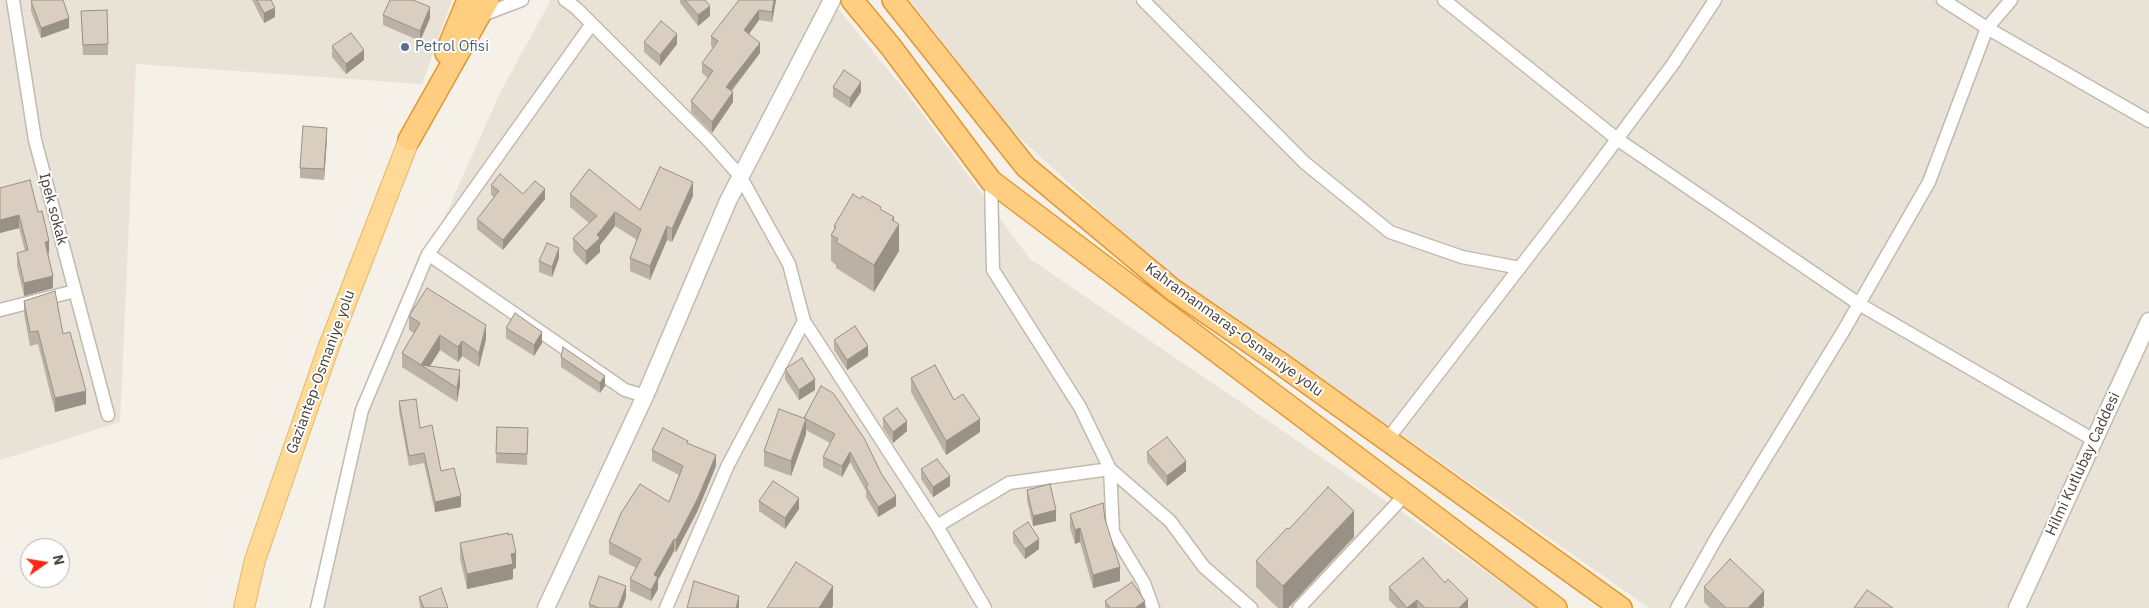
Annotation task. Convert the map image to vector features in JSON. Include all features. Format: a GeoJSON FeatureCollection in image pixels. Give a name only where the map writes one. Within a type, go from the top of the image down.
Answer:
{"type":"FeatureCollection","features":[{"type":"Feature","properties":{"kind":"highway","name":"Kahramanmaraş-Osmaniye yolu"},"geometry":{"type":"LineString","coordinates":[[852,0],[890,47],[991,181],[1556,608]]}},
{"type":"Feature","properties":{"kind":"highway","name":"Kahramanmaraş-Osmaniye yolu"},"geometry":{"type":"LineString","coordinates":[[899,2],[1026,167],[1172,289],[1388,440],[1621,608]]}},
{"type":"Feature","properties":{"kind":"highway"},"geometry":{"type":"LineString","coordinates":[[409,140],[478,5]]}},
{"type":"Feature","properties":{"kind":"main road","name":"Gaziantep-Osmaniye yolu"},"geometry":{"type":"LineString","coordinates":[[244,608],[255,560],[329,346],[409,140]]}},
{"type":"Feature","properties":{"kind":"street","name":"Ipek sokak"},"geometry":{"type":"LineString","coordinates":[[13,0],[35,140],[108,415]]}},
{"type":"Feature","properties":{"kind":"street"},"geometry":{"type":"LineString","coordinates":[[478,5],[522,0]]}},
{"type":"Feature","properties":{"kind":"street"},"geometry":{"type":"LineString","coordinates":[[565,0],[576,8],[710,141],[740,176],[789,264],[804,321],[937,526],[985,608]]}},
{"type":"Feature","properties":{"kind":"street"},"geometry":{"type":"LineString","coordinates":[[546,608],[644,396],[740,176],[832,0]]}},
{"type":"Feature","properties":{"kind":"street"},"geometry":{"type":"LineString","coordinates":[[1142,0],[1305,163],[1390,232],[1462,257],[1520,268]]}},
{"type":"Feature","properties":{"kind":"street"},"geometry":{"type":"LineString","coordinates":[[1444,0],[1617,139],[1859,304],[2094,440]]}},
{"type":"Feature","properties":{"kind":"street"},"geometry":{"type":"LineString","coordinates":[[1388,440],[1673,64],[1715,0]]}},
{"type":"Feature","properties":{"kind":"street"},"geometry":{"type":"LineString","coordinates":[[1943,0],[1987,28],[2149,121]]}},
{"type":"Feature","properties":{"kind":"street"},"geometry":{"type":"LineString","coordinates":[[1677,608],[1717,537],[1859,304],[1929,182],[1987,28],[2011,0]]}},
{"type":"Feature","properties":{"kind":"street"},"geometry":{"type":"LineString","coordinates":[[317,608],[362,410],[428,254],[591,25]]}},
{"type":"Feature","properties":{"kind":"street"},"geometry":{"type":"LineString","coordinates":[[991,181],[993,270],[1080,407],[1110,469],[1113,532],[1144,583],[1152,608]]}},
{"type":"Feature","properties":{"kind":"street"},"geometry":{"type":"LineString","coordinates":[[428,254],[625,390],[644,396]]}},
{"type":"Feature","properties":{"kind":"street"},"geometry":{"type":"LineString","coordinates":[[0,310],[75,291]]}},
{"type":"Feature","properties":{"kind":"street"},"geometry":{"type":"LineString","coordinates":[[666,608],[728,465],[804,321]]}},
{"type":"Feature","properties":{"kind":"street","name":"Hilmi Kutlubay Caddesi"},"geometry":{"type":"LineString","coordinates":[[2017,608],[2094,440],[2145,340],[2149,321]]}},
{"type":"Feature","properties":{"kind":"street"},"geometry":{"type":"LineString","coordinates":[[937,526],[1009,483],[1110,469],[1170,521],[1204,567],[1251,608]]}},
{"type":"Feature","properties":{"kind":"street"},"geometry":{"type":"LineString","coordinates":[[1299,608],[1405,495]]}},
{"type":"Feature","properties":{"kind":"shaded area"},"geometry":{"type":"Polygon","coordinates":[[[0,0],[452,0],[422,84],[136,64],[120,422],[0,460],[0,0]]]}},
{"type":"Feature","properties":{"kind":"shaded area"},"geometry":{"type":"Polygon","coordinates":[[[551,0],[831,0],[910,97],[1030,259],[1399,510],[1537,608],[318,608],[364,398],[500,93],[551,0]]]}},
{"type":"Feature","properties":{"kind":"shaded area"},"geometry":{"type":"Polygon","coordinates":[[[910,0],[2149,0],[2149,608],[1649,608],[1155,262],[1010,129],[910,0]]]}},
{"type":"Feature","properties":{"kind":"building"},"geometry":{"type":"Polygon","coordinates":[[[63,0],[69,18],[41,28],[31,1],[63,0]]]}},
{"type":"Feature","properties":{"kind":"building"},"geometry":{"type":"Polygon","coordinates":[[[257,0],[271,0],[275,8],[264,13],[257,0]]]}},
{"type":"Feature","properties":{"kind":"building"},"geometry":{"type":"Polygon","coordinates":[[[390,0],[413,0],[430,7],[420,31],[383,15],[390,0]]]}},
{"type":"Feature","properties":{"kind":"building"},"geometry":{"type":"Polygon","coordinates":[[[685,0],[705,0],[710,6],[698,15],[685,0]]]}},
{"type":"Feature","properties":{"kind":"building"},"geometry":{"type":"Polygon","coordinates":[[[739,0],[774,0],[772,12],[759,10],[744,30],[760,43],[726,87],[733,92],[712,122],[691,101],[713,71],[702,63],[718,41],[711,36],[739,0]]]}},
{"type":"Feature","properties":{"kind":"building"},"geometry":{"type":"Polygon","coordinates":[[[107,10],[108,44],[83,45],[81,11],[107,10]]]}},
{"type":"Feature","properties":{"kind":"building"},"geometry":{"type":"Polygon","coordinates":[[[661,21],[677,34],[660,55],[644,42],[661,21]]]}},
{"type":"Feature","properties":{"kind":"building"},"geometry":{"type":"Polygon","coordinates":[[[351,33],[364,50],[346,64],[332,46],[351,33]]]}},
{"type":"Feature","properties":{"kind":"building"},"geometry":{"type":"Polygon","coordinates":[[[844,70],[861,82],[850,98],[833,87],[844,70]]]}},
{"type":"Feature","properties":{"kind":"building"},"geometry":{"type":"Polygon","coordinates":[[[303,126],[327,128],[324,169],[300,168],[303,126]]]}},
{"type":"Feature","properties":{"kind":"building"},"geometry":{"type":"Polygon","coordinates":[[[660,167],[693,182],[672,229],[667,226],[650,266],[630,258],[641,229],[615,212],[597,235],[600,238],[586,251],[573,238],[597,216],[570,194],[589,169],[640,210],[660,167]]]}},
{"type":"Feature","properties":{"kind":"building"},"geometry":{"type":"Polygon","coordinates":[[[500,174],[523,194],[535,181],[545,189],[503,240],[477,219],[499,191],[491,185],[500,174]]]}},
{"type":"Feature","properties":{"kind":"building"},"geometry":{"type":"Polygon","coordinates":[[[30,180],[38,212],[42,211],[49,241],[45,242],[53,276],[24,283],[17,253],[28,250],[19,215],[0,220],[0,188],[30,180]]]}},
{"type":"Feature","properties":{"kind":"building"},"geometry":{"type":"Polygon","coordinates":[[[853,194],[860,199],[862,196],[881,207],[880,209],[894,217],[892,220],[899,224],[874,265],[836,242],[838,239],[831,235],[836,227],[834,226],[853,194]]]}},
{"type":"Feature","properties":{"kind":"building"},"geometry":{"type":"Polygon","coordinates":[[[547,243],[559,248],[552,267],[539,261],[547,243]]]}},
{"type":"Feature","properties":{"kind":"building"},"geometry":{"type":"Polygon","coordinates":[[[427,288],[486,325],[479,353],[462,341],[458,347],[440,335],[421,365],[460,370],[457,388],[402,353],[420,323],[409,316],[427,288]]]}},
{"type":"Feature","properties":{"kind":"building"},"geometry":{"type":"Polygon","coordinates":[[[55,291],[63,334],[70,332],[86,391],[55,398],[38,331],[30,332],[24,301],[55,291]]]}},
{"type":"Feature","properties":{"kind":"building"},"geometry":{"type":"Polygon","coordinates":[[[515,313],[542,332],[534,345],[506,328],[515,313]]]}},
{"type":"Feature","properties":{"kind":"building"},"geometry":{"type":"Polygon","coordinates":[[[855,326],[868,346],[847,360],[834,340],[855,326]]]}},
{"type":"Feature","properties":{"kind":"building"},"geometry":{"type":"Polygon","coordinates":[[[563,347],[605,376],[600,383],[561,357],[563,347]]]}},
{"type":"Feature","properties":{"kind":"building"},"geometry":{"type":"Polygon","coordinates":[[[802,358],[815,379],[799,390],[785,369],[802,358]]]}},
{"type":"Feature","properties":{"kind":"building"},"geometry":{"type":"Polygon","coordinates":[[[935,365],[954,400],[963,394],[980,419],[946,441],[911,378],[935,365]]]}},
{"type":"Feature","properties":{"kind":"building"},"geometry":{"type":"Polygon","coordinates":[[[821,386],[833,393],[864,438],[881,473],[896,496],[878,507],[866,487],[868,485],[850,452],[842,466],[823,457],[835,434],[804,418],[821,386]]]}},
{"type":"Feature","properties":{"kind":"building"},"geometry":{"type":"Polygon","coordinates":[[[416,399],[420,428],[432,425],[441,471],[454,468],[461,496],[435,502],[424,453],[409,456],[399,401],[416,399]]]}},
{"type":"Feature","properties":{"kind":"building"},"geometry":{"type":"Polygon","coordinates":[[[897,408],[907,421],[893,432],[883,418],[897,408]]]}},
{"type":"Feature","properties":{"kind":"building"},"geometry":{"type":"Polygon","coordinates":[[[779,409],[806,419],[791,461],[764,451],[779,409]]]}},
{"type":"Feature","properties":{"kind":"building"},"geometry":{"type":"Polygon","coordinates":[[[497,427],[528,428],[527,454],[496,453],[497,427]]]}},
{"type":"Feature","properties":{"kind":"building"},"geometry":{"type":"Polygon","coordinates":[[[663,428],[688,441],[687,443],[716,455],[697,500],[676,540],[674,539],[654,575],[658,577],[651,590],[630,579],[641,559],[609,542],[621,513],[640,484],[669,502],[683,466],[652,450],[663,428]]]}},
{"type":"Feature","properties":{"kind":"building"},"geometry":{"type":"Polygon","coordinates":[[[1167,437],[1186,461],[1167,476],[1147,452],[1167,437]]]}},
{"type":"Feature","properties":{"kind":"building"},"geometry":{"type":"Polygon","coordinates":[[[937,459],[950,476],[933,487],[921,469],[937,459]]]}},
{"type":"Feature","properties":{"kind":"building"},"geometry":{"type":"Polygon","coordinates":[[[773,481],[799,498],[785,518],[759,501],[773,481]]]}},
{"type":"Feature","properties":{"kind":"building"},"geometry":{"type":"Polygon","coordinates":[[[1050,484],[1056,510],[1033,516],[1027,490],[1050,484]]]}},
{"type":"Feature","properties":{"kind":"building"},"geometry":{"type":"Polygon","coordinates":[[[1328,487],[1354,511],[1283,586],[1256,561],[1328,487]]]}},
{"type":"Feature","properties":{"kind":"building"},"geometry":{"type":"Polygon","coordinates":[[[1103,503],[1105,519],[1120,567],[1093,575],[1080,528],[1075,530],[1070,514],[1103,503]]]}},
{"type":"Feature","properties":{"kind":"building"},"geometry":{"type":"Polygon","coordinates":[[[1028,522],[1039,539],[1025,549],[1013,532],[1028,522]]]}},
{"type":"Feature","properties":{"kind":"building"},"geometry":{"type":"Polygon","coordinates":[[[508,533],[508,535],[512,534],[516,553],[511,554],[513,564],[467,574],[460,543],[508,533]]]}},
{"type":"Feature","properties":{"kind":"building"},"geometry":{"type":"Polygon","coordinates":[[[1423,558],[1445,583],[1448,579],[1468,599],[1459,608],[1425,608],[1417,600],[1407,608],[1389,587],[1423,558]]]}},
{"type":"Feature","properties":{"kind":"building"},"geometry":{"type":"Polygon","coordinates":[[[1730,559],[1764,591],[1748,608],[1726,608],[1704,587],[1730,559]]]}},
{"type":"Feature","properties":{"kind":"building"},"geometry":{"type":"Polygon","coordinates":[[[796,562],[833,586],[819,608],[767,608],[796,562]]]}},
{"type":"Feature","properties":{"kind":"building"},"geometry":{"type":"Polygon","coordinates":[[[599,576],[626,586],[618,608],[599,608],[589,604],[599,576]]]}},
{"type":"Feature","properties":{"kind":"building"},"geometry":{"type":"Polygon","coordinates":[[[694,581],[739,596],[736,608],[687,608],[694,581]]]}},
{"type":"Feature","properties":{"kind":"building"},"geometry":{"type":"Polygon","coordinates":[[[1132,582],[1145,601],[1135,608],[1110,608],[1105,601],[1132,582]]]}},
{"type":"Feature","properties":{"kind":"building"},"geometry":{"type":"Polygon","coordinates":[[[441,588],[448,608],[424,608],[419,597],[441,588]]]}},
{"type":"Feature","properties":{"kind":"building"},"geometry":{"type":"Polygon","coordinates":[[[1867,590],[1893,608],[1854,608],[1867,590]]]}},
{"type":"Feature","properties":{"kind":"place","name":"Petrol Ofisi"},"geometry":{"type":"Point","coordinates":[405,47]}}]}
